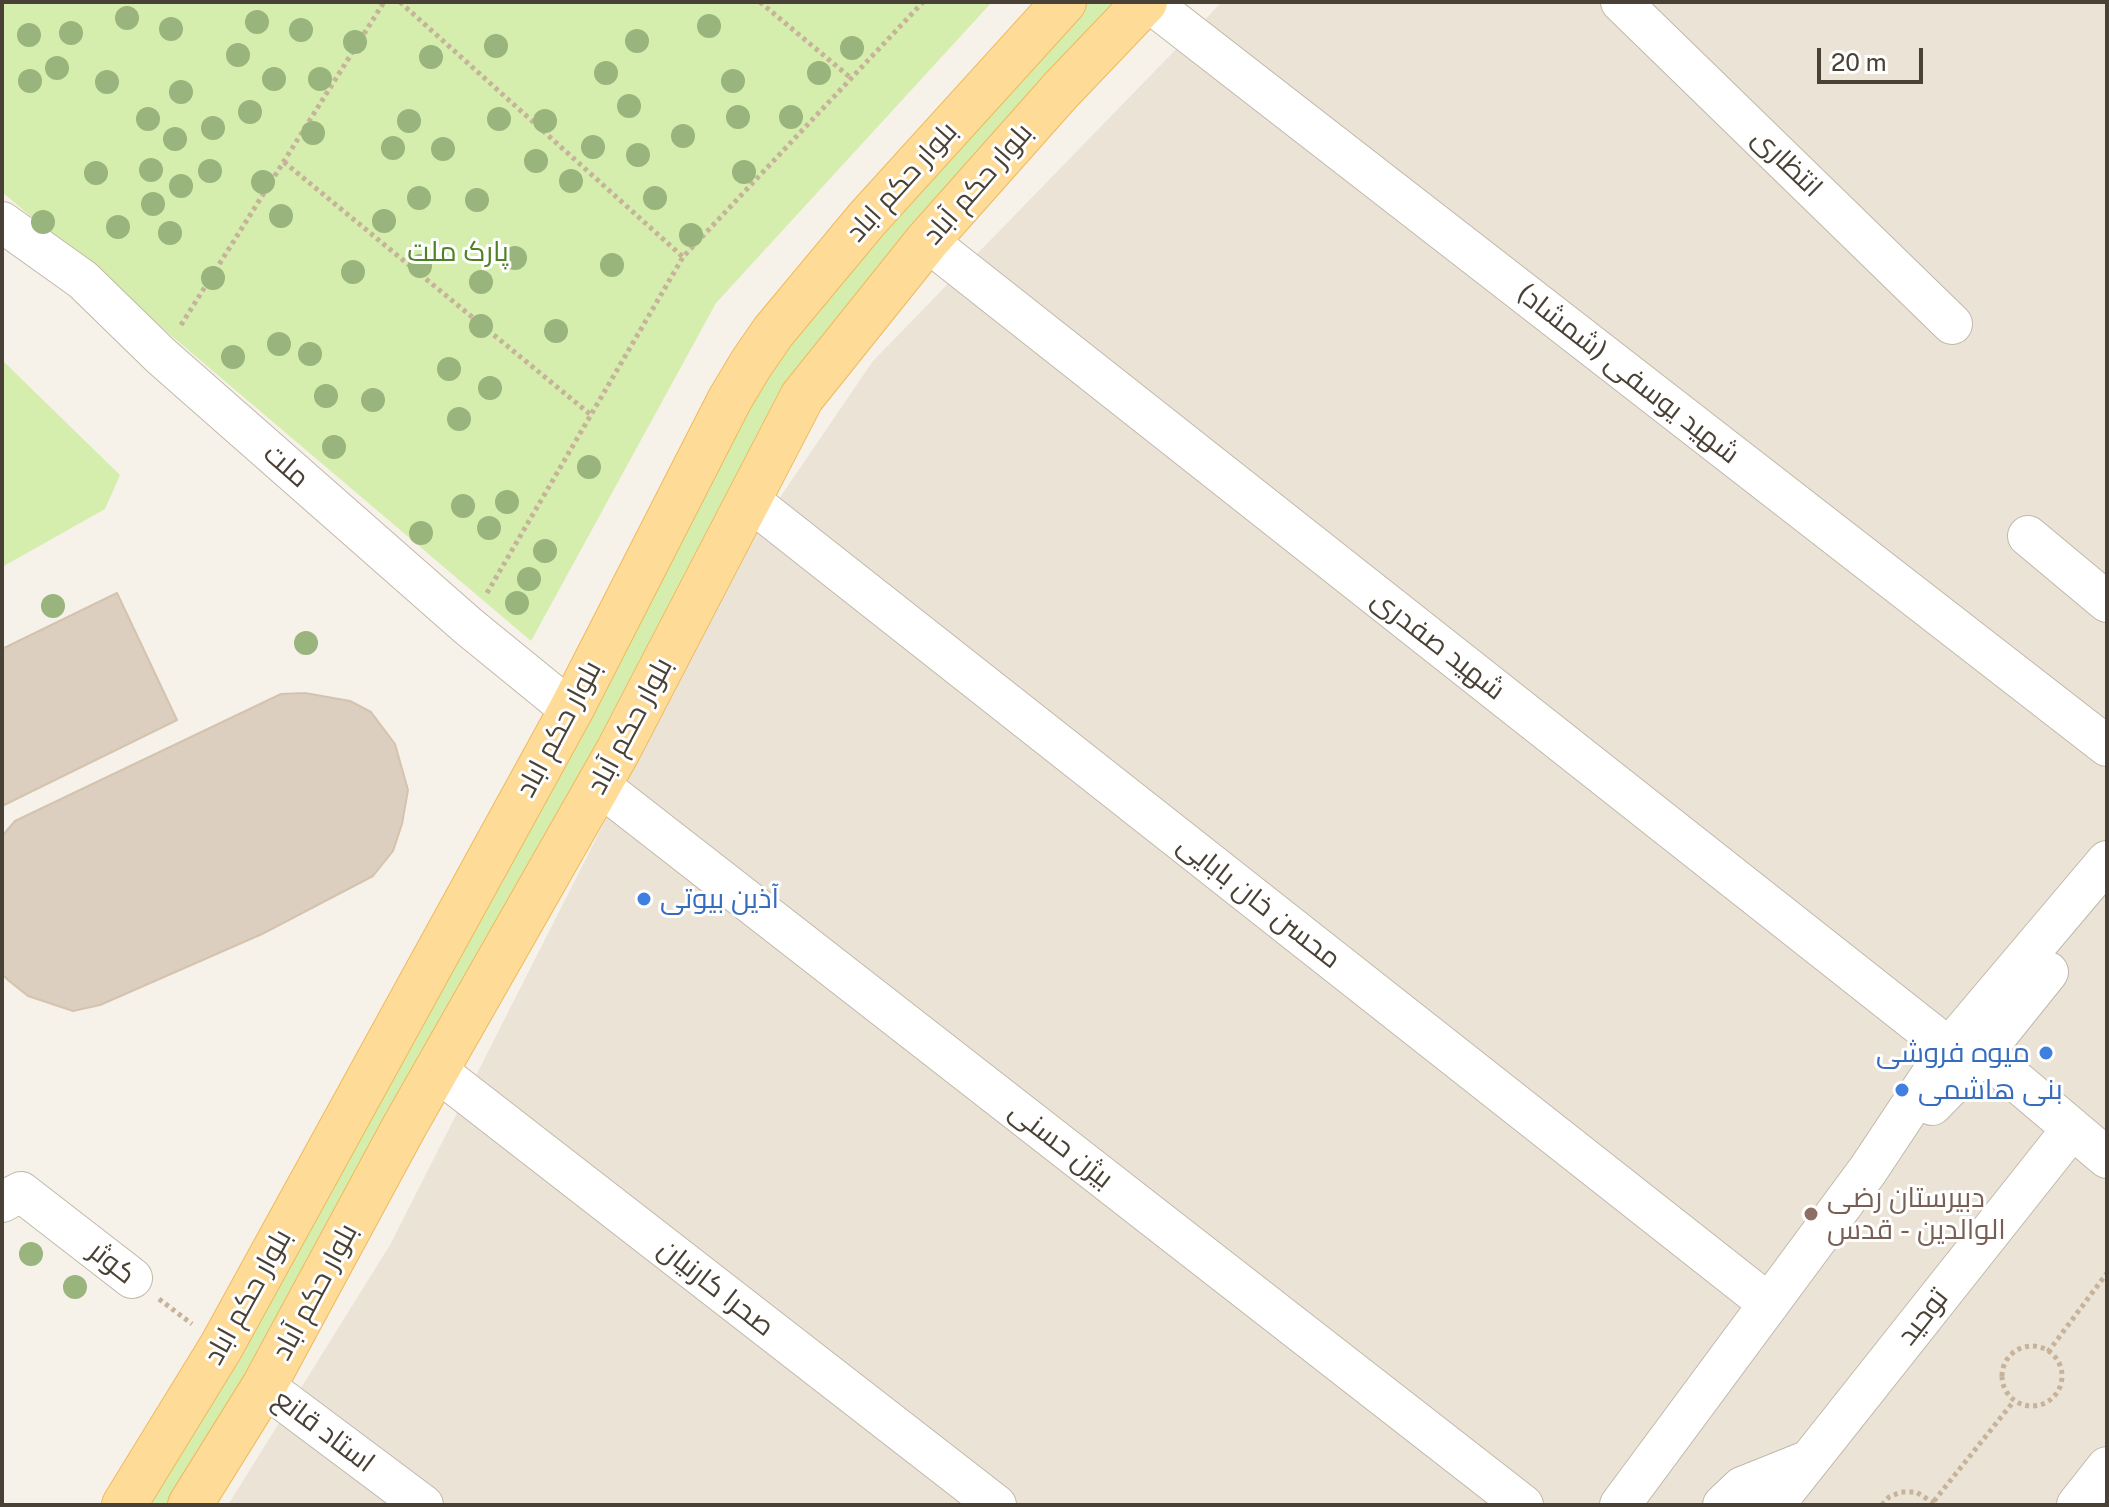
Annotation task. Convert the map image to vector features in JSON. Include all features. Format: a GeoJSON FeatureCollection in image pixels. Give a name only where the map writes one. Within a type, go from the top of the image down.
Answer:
{"type":"FeatureCollection","features":[{"type":"Feature","properties":{"kind":"main road","name":"بلوار حکم اباد"},"geometry":{"type":"LineString","coordinates":[[124,1505],[221,1347],[571,710],[730,399],[773,332],[867,219],[1064,2]]}},
{"type":"Feature","properties":{"kind":"main road","name":"بلوار حکم آباد"},"geometry":{"type":"LineString","coordinates":[[190,1505],[264,1386],[436,1070],[599,785],[802,397],[927,241],[1061,90],[1147,2]]}},
{"type":"Feature","properties":{"kind":"street","name":"شهید یوسفی (شمشاد)"},"geometry":{"type":"LineString","coordinates":[[1147,2],[2107,746]]}},
{"type":"Feature","properties":{"kind":"street","name":"انتظاری"},"geometry":{"type":"LineString","coordinates":[[1621,2],[1952,324]]}},
{"type":"Feature","properties":{"kind":"street","name":"ملت"},"geometry":{"type":"LineString","coordinates":[[2,222],[83,280],[161,356],[468,626],[571,710]]}},
{"type":"Feature","properties":{"kind":"street","name":"شهید صفدری"},"geometry":{"type":"LineString","coordinates":[[927,241],[2107,1158]]}},
{"type":"Feature","properties":{"kind":"street","name":"محسن خان بابایی"},"geometry":{"type":"LineString","coordinates":[[749,500],[1769,1304]]}},
{"type":"Feature","properties":{"kind":"street"},"geometry":{"type":"LineString","coordinates":[[2028,536],[2107,602]]}},
{"type":"Feature","properties":{"kind":"street","name":"بیژن حسنی"},"geometry":{"type":"LineString","coordinates":[[599,785],[1523,1505]]}},
{"type":"Feature","properties":{"kind":"street"},"geometry":{"type":"LineString","coordinates":[[1620,1505],[1868,1170],[1966,1051],[2107,861]]}},
{"type":"Feature","properties":{"kind":"street"},"geometry":{"type":"LineString","coordinates":[[1966,1051],[2107,897]]}},
{"type":"Feature","properties":{"kind":"street","name":"صحرا کارنیان"},"geometry":{"type":"LineString","coordinates":[[436,1070],[996,1505]]}},
{"type":"Feature","properties":{"kind":"street","name":"توحید"},"geometry":{"type":"LineString","coordinates":[[1774,1505],[2072,1129]]}},
{"type":"Feature","properties":{"kind":"street","name":"کوثر"},"geometry":{"type":"LineString","coordinates":[[2,1202],[21,1192],[132,1278]]}},
{"type":"Feature","properties":{"kind":"street","name":"استاد قانع"},"geometry":{"type":"LineString","coordinates":[[264,1386],[423,1505]]}},
{"type":"Feature","properties":{"kind":"street"},"geometry":{"type":"LineString","coordinates":[[1723,1505],[1742,1487],[1810,1460]]}},
{"type":"Feature","properties":{"kind":"street"},"geometry":{"type":"LineString","coordinates":[[2077,1505],[2107,1467]]}},
{"type":"Feature","properties":{"kind":"path"},"geometry":{"type":"LineString","coordinates":[[161,356],[384,2]]}},
{"type":"Feature","properties":{"kind":"path"},"geometry":{"type":"LineString","coordinates":[[400,2],[683,257]]}},
{"type":"Feature","properties":{"kind":"path"},"geometry":{"type":"LineString","coordinates":[[760,2],[852,79]]}},
{"type":"Feature","properties":{"kind":"path"},"geometry":{"type":"LineString","coordinates":[[468,626],[683,257],[923,2]]}},
{"type":"Feature","properties":{"kind":"path"},"geometry":{"type":"LineString","coordinates":[[284,162],[591,415]]}},
{"type":"Feature","properties":{"kind":"path"},"geometry":{"type":"LineString","coordinates":[[2048,1352],[2107,1273]]}},
{"type":"Feature","properties":{"kind":"path","name":"کوثر"},"geometry":{"type":"LineString","coordinates":[[132,1278],[221,1347]]}},
{"type":"Feature","properties":{"kind":"path"},"geometry":{"type":"LineString","coordinates":[[2028,1346],[2048,1352],[2060,1366],[2061,1385],[2057,1393],[2042,1405],[2023,1405],[2014,1401],[2007,1393],[2002,1374],[2010,1355],[2028,1346]]}},
{"type":"Feature","properties":{"kind":"path"},"geometry":{"type":"LineString","coordinates":[[1882,1505],[1889,1497],[1901,1492],[1916,1492],[1935,1503],[2014,1401]]}},
{"type":"Feature","properties":{"kind":"shaded area"},"geometry":{"type":"Polygon","coordinates":[[[1222,2],[2107,2],[2107,1505],[228,1505],[390,1245],[738,559],[873,361],[1222,2]]]}},
{"type":"Feature","properties":{"kind":"green space","name":"پارک ملت"},"geometry":{"type":"Polygon","coordinates":[[[2,2],[992,2],[716,303],[531,641],[2,192],[2,2]]]}},
{"type":"Feature","properties":{"kind":"green space"},"geometry":{"type":"Polygon","coordinates":[[[1064,2],[1145,2],[802,397],[190,1505],[124,1505],[730,399],[1064,2]]]}},
{"type":"Feature","properties":{"kind":"green space"},"geometry":{"type":"Polygon","coordinates":[[[2,360],[120,475],[105,509],[2,567],[2,360]]]}},
{"type":"Feature","properties":{"kind":"building"},"geometry":{"type":"Polygon","coordinates":[[[117,593],[177,720],[2,806],[2,649],[117,593]]]}},
{"type":"Feature","properties":{"kind":"building"},"geometry":{"type":"Polygon","coordinates":[[[305,693],[350,701],[371,712],[395,744],[408,790],[393,851],[373,876],[262,934],[100,1005],[73,1011],[28,996],[2,974],[2,836],[15,821],[281,694],[305,693]]]}},
{"type":"Feature","properties":{"kind":"place","name":"آذین بیوتی"},"geometry":{"type":"Point","coordinates":[644,899]}},
{"type":"Feature","properties":{"kind":"place","name":"میوه فروشی"},"geometry":{"type":"Point","coordinates":[2046,1053]}},
{"type":"Feature","properties":{"kind":"place","name":"بنی هاشمی"},"geometry":{"type":"Point","coordinates":[1902,1090]}},
{"type":"Feature","properties":{"kind":"place","name":"دبیرستان رضی الوالدین - قدس"},"geometry":{"type":"Point","coordinates":[1811,1214]}}]}
